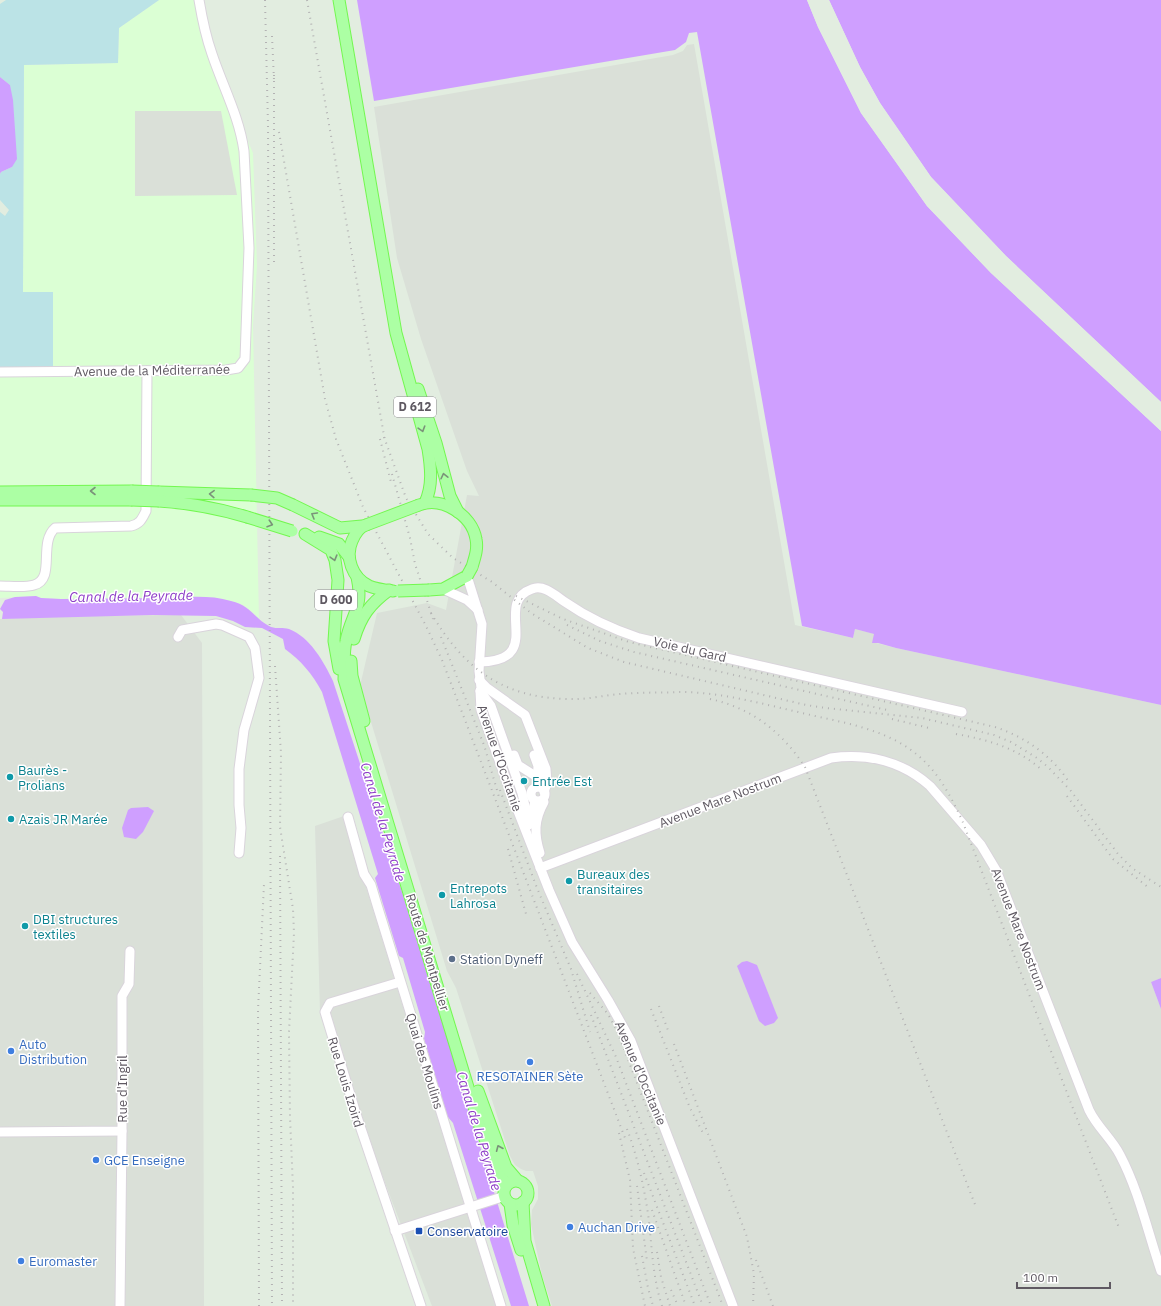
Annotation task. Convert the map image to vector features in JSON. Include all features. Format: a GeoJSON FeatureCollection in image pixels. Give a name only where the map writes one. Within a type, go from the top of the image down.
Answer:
{"type":"FeatureCollection","features":[{"type":"Feature","properties":{"kind":"main road","name":"D 612"},"geometry":{"type":"LineString","coordinates":[[339,0],[396,333],[430,462],[431,485],[422,504]]}},
{"type":"Feature","properties":{"kind":"main road","name":"D 612"},"geometry":{"type":"LineString","coordinates":[[392,310],[436,444],[450,496],[458,512]]}},
{"type":"Feature","properties":{"kind":"main road","name":"D 600"},"geometry":{"type":"LineString","coordinates":[[2,497],[251,495],[277,498],[340,528],[364,526]]}},
{"type":"Feature","properties":{"kind":"main road","name":"D 600"},"geometry":{"type":"LineString","coordinates":[[159,496],[187,503],[210,506],[292,531],[330,540],[339,544],[349,557]]}},
{"type":"Feature","properties":{"kind":"main road"},"geometry":{"type":"LineString","coordinates":[[422,504],[449,506],[458,512],[469,522],[476,539],[477,551],[469,571],[443,589],[393,591],[367,585],[357,577],[349,557],[351,545],[364,526],[422,504]]}},
{"type":"Feature","properties":{"kind":"main road","name":"D 600"},"geometry":{"type":"LineString","coordinates":[[305,534],[324,544],[331,550],[335,560],[338,580],[334,641],[340,673],[344,679]]}},
{"type":"Feature","properties":{"kind":"main road","name":"Route de Montpellier"},"geometry":{"type":"LineString","coordinates":[[357,577],[360,600],[346,640],[344,679],[482,1130],[505,1196],[538,1306]]}},
{"type":"Feature","properties":{"kind":"main road","name":"Route de Montpellier"},"geometry":{"type":"LineString","coordinates":[[393,591],[374,602],[362,617],[356,630],[351,654],[352,676],[376,762],[479,1096],[506,1167],[518,1182]]}},
{"type":"Feature","properties":{"kind":"main road"},"geometry":{"type":"LineString","coordinates":[[524,1202],[517,1205],[505,1196],[512,1182],[518,1182],[527,1189],[527,1196],[524,1202],[525,1240],[544,1306]]}},
{"type":"Feature","properties":{"kind":"street","name":"Avenue de la Méditerranée"},"geometry":{"type":"LineString","coordinates":[[0,372],[226,370],[238,368],[245,359],[249,248],[242,135],[234,108],[208,41],[199,0]]}},
{"type":"Feature","properties":{"kind":"street"},"geometry":{"type":"LineString","coordinates":[[0,586],[34,586],[41,582],[45,576],[47,539],[55,528],[131,526],[137,525],[142,519],[146,511],[147,371]]}},
{"type":"Feature","properties":{"kind":"street","name":"Avenue d'Occitanie"},"geometry":{"type":"LineString","coordinates":[[469,571],[482,624],[479,662],[480,690],[491,706],[522,793],[525,806],[524,825],[542,860],[540,868],[572,942],[608,1000],[631,1041],[734,1306]]}},
{"type":"Feature","properties":{"kind":"street","name":"Voie du Gard"},"geometry":{"type":"LineString","coordinates":[[479,662],[495,662],[510,655],[514,648],[517,603],[524,593],[536,588],[548,590],[578,611],[599,623],[639,638],[962,712]]}},
{"type":"Feature","properties":{"kind":"street"},"geometry":{"type":"LineString","coordinates":[[443,589],[467,600],[478,610]]}},
{"type":"Feature","properties":{"kind":"street"},"geometry":{"type":"LineString","coordinates":[[178,637],[182,630],[216,624],[230,628],[249,637],[254,644],[259,678],[244,730],[239,770],[239,805],[241,828],[239,853]]}},
{"type":"Feature","properties":{"kind":"street"},"geometry":{"type":"LineString","coordinates":[[479,680],[487,688],[525,715],[546,769],[547,783],[541,796],[531,838]]}},
{"type":"Feature","properties":{"kind":"street"},"geometry":{"type":"LineString","coordinates":[[480,690],[520,718],[538,766],[537,777],[541,796]]}},
{"type":"Feature","properties":{"kind":"street"},"geometry":{"type":"LineString","coordinates":[[494,700],[517,762],[537,777]]}},
{"type":"Feature","properties":{"kind":"street","name":"Avenue Mare Nostrum"},"geometry":{"type":"LineString","coordinates":[[540,868],[831,758],[858,756],[875,758],[893,763],[921,778],[981,845],[996,870],[1089,1110],[1096,1125],[1120,1154],[1130,1178],[1161,1271]]}},
{"type":"Feature","properties":{"kind":"street","name":"Quai des Moulins"},"geometry":{"type":"LineString","coordinates":[[348,817],[362,868],[370,885],[473,1206],[501,1306]]}},
{"type":"Feature","properties":{"kind":"street","name":"Rue d'Ingril"},"geometry":{"type":"LineString","coordinates":[[0,1132],[122,1131],[122,996],[129,984],[130,951]]}},
{"type":"Feature","properties":{"kind":"street","name":"Rue Louis Izoird"},"geometry":{"type":"LineString","coordinates":[[400,982],[330,1003],[325,1012],[395,1231],[421,1306]]}},
{"type":"Feature","properties":{"kind":"street"},"geometry":{"type":"LineString","coordinates":[[120,1306],[122,1131]]}},
{"type":"Feature","properties":{"kind":"street"},"geometry":{"type":"LineString","coordinates":[[395,1231],[505,1196]]}},
{"type":"Feature","properties":{"kind":"shaded area"},"geometry":{"type":"Polygon","coordinates":[[[6,0],[159,0],[119,28],[118,63],[24,65],[23,292],[53,292],[53,367],[0,367],[0,212],[5,216],[9,210],[0,200],[0,174],[1,172],[12,167],[10,85],[0,77],[0,4],[6,0]]]}},
{"type":"Feature","properties":{"kind":"shaded area"},"geometry":{"type":"Polygon","coordinates":[[[159,0],[196,0],[234,108],[253,153],[257,266],[253,326],[259,620],[255,614],[243,605],[231,601],[204,597],[61,599],[41,598],[36,596],[0,598],[0,367],[52,367],[23,292],[24,65],[118,63],[119,28],[159,0]]]}},
{"type":"Feature","properties":{"kind":"shaded area"},"geometry":{"type":"Polygon","coordinates":[[[357,0],[807,0],[818,27],[861,113],[927,206],[991,273],[1161,431],[1161,705],[878,643],[872,643],[874,634],[855,629],[853,638],[802,626],[697,32],[689,33],[686,42],[675,50],[374,101],[357,0]]]}},
{"type":"Feature","properties":{"kind":"shaded area"},"geometry":{"type":"Polygon","coordinates":[[[829,0],[1161,0],[1161,402],[1006,256],[931,177],[880,103],[860,67],[829,0]]]}},
{"type":"Feature","properties":{"kind":"shaded area"},"geometry":{"type":"Polygon","coordinates":[[[694,44],[795,625],[853,638],[855,629],[875,634],[876,643],[896,648],[1161,705],[1161,978],[1151,982],[1161,1009],[1161,1306],[552,1306],[542,1275],[531,1224],[532,1210],[538,1199],[538,1186],[533,1171],[521,1169],[515,1165],[510,1156],[456,988],[447,971],[360,686],[377,613],[427,603],[446,610],[467,495],[479,496],[467,471],[421,339],[397,258],[374,107],[673,55],[683,51],[687,45],[694,44]]]}},
{"type":"Feature","properties":{"kind":"shaded area"},"geometry":{"type":"Polygon","coordinates":[[[0,77],[10,85],[13,100],[17,159],[12,167],[1,172],[0,174],[0,77]]]}},
{"type":"Feature","properties":{"kind":"shaded area"},"geometry":{"type":"Polygon","coordinates":[[[135,111],[221,111],[237,195],[135,196],[135,111]]]}},
{"type":"Feature","properties":{"kind":"shaded area"},"geometry":{"type":"Polygon","coordinates":[[[36,596],[41,598],[61,599],[200,597],[223,599],[244,606],[265,624],[271,627],[287,628],[297,633],[316,651],[333,681],[404,898],[529,1306],[511,1306],[453,1123],[447,1116],[424,1039],[425,1032],[403,958],[399,956],[375,878],[378,874],[322,692],[310,673],[285,649],[283,639],[262,628],[245,627],[233,621],[216,616],[153,615],[2,619],[3,612],[0,609],[5,600],[15,597],[36,596]]]}},
{"type":"Feature","properties":{"kind":"shaded area"},"geometry":{"type":"Polygon","coordinates":[[[181,615],[202,643],[204,1306],[0,1306],[0,619],[59,616],[181,615]]]}},
{"type":"Feature","properties":{"kind":"shaded area"},"geometry":{"type":"Polygon","coordinates":[[[148,807],[154,811],[143,832],[136,839],[124,837],[122,828],[128,810],[131,808],[148,807]]]}},
{"type":"Feature","properties":{"kind":"shaded area"},"geometry":{"type":"Polygon","coordinates":[[[344,816],[496,1306],[432,1306],[320,1012],[315,826],[344,816]]]}},
{"type":"Feature","properties":{"kind":"shaded area"},"geometry":{"type":"Polygon","coordinates":[[[747,961],[757,965],[778,1018],[774,1023],[765,1026],[759,1021],[737,966],[742,962],[747,961]]]}},
{"type":"Feature","properties":{"kind":"shaded area"},"geometry":{"type":"Polygon","coordinates":[[[1161,978],[1161,1009],[1151,982],[1161,978]]]}},
{"type":"Feature","properties":{"kind":"pier"},"geometry":{"type":"Polygon","coordinates":[[[807,0],[809,0],[820,26],[863,112],[929,205],[992,271],[1161,428],[1161,431],[991,273],[927,206],[861,113],[818,27],[807,0]]]}},
{"type":"Feature","properties":{"kind":"pier"},"geometry":{"type":"Polygon","coordinates":[[[827,0],[829,0],[860,67],[880,103],[931,177],[1006,256],[1161,402],[1161,404],[1005,258],[929,179],[878,104],[858,67],[827,0]]]}},
{"type":"Feature","properties":{"kind":"railway"},"geometry":{"type":"LineString","coordinates":[[265,0],[268,125],[272,1306]]}},
{"type":"Feature","properties":{"kind":"railway"},"geometry":{"type":"LineString","coordinates":[[307,0],[385,441]]}},
{"type":"Feature","properties":{"kind":"railway"},"geometry":{"type":"LineString","coordinates":[[272,36],[274,80]]}},
{"type":"Feature","properties":{"kind":"railway"},"geometry":{"type":"LineString","coordinates":[[274,75],[274,262]]}},
{"type":"Feature","properties":{"kind":"railway"},"geometry":{"type":"LineString","coordinates":[[279,132],[325,399],[336,439],[363,507],[426,626],[442,660],[625,1138]]}},
{"type":"Feature","properties":{"kind":"railway"},"geometry":{"type":"LineString","coordinates":[[384,437],[406,498],[428,534],[453,558],[492,582],[531,613],[588,648],[624,662],[806,705],[922,718],[994,735],[1011,742],[1037,758],[1048,767],[1071,791],[1118,854],[1132,868],[1161,887]]}},
{"type":"Feature","properties":{"kind":"railway"},"geometry":{"type":"LineString","coordinates":[[380,439],[391,482]]}},
{"type":"Feature","properties":{"kind":"railway"},"geometry":{"type":"LineString","coordinates":[[392,474],[410,538],[415,564],[433,619]]}},
{"type":"Feature","properties":{"kind":"railway"},"geometry":{"type":"LineString","coordinates":[[516,596],[563,619],[629,642],[995,727],[1017,736],[1046,755],[1069,782]]}},
{"type":"Feature","properties":{"kind":"railway"},"geometry":{"type":"LineString","coordinates":[[431,613],[457,650],[472,665],[488,677],[505,686],[524,693],[545,697],[576,699],[643,693],[680,692],[695,692],[725,696],[859,726],[902,744],[923,760],[943,784],[962,820],[1119,1228]]}},
{"type":"Feature","properties":{"kind":"railway"},"geometry":{"type":"LineString","coordinates":[[567,625],[600,641],[634,652],[887,710]]}},
{"type":"Feature","properties":{"kind":"railway"},"geometry":{"type":"LineString","coordinates":[[441,637],[484,745],[499,797]]}},
{"type":"Feature","properties":{"kind":"railway"},"geometry":{"type":"LineString","coordinates":[[275,666],[281,753],[280,827],[293,909],[294,933],[289,1032],[293,1188],[293,1306]]}},
{"type":"Feature","properties":{"kind":"railway"},"geometry":{"type":"LineString","coordinates":[[710,699],[739,708],[765,723],[776,732],[796,754],[805,767],[976,1207]]}},
{"type":"Feature","properties":{"kind":"railway"},"geometry":{"type":"LineString","coordinates":[[892,719],[929,728]]}},
{"type":"Feature","properties":{"kind":"railway"},"geometry":{"type":"LineString","coordinates":[[956,734],[980,739],[1002,746],[1023,756],[1042,770]]}},
{"type":"Feature","properties":{"kind":"railway"},"geometry":{"type":"LineString","coordinates":[[500,790],[537,888],[571,969],[590,1032]]}},
{"type":"Feature","properties":{"kind":"railway"},"geometry":{"type":"LineString","coordinates":[[1067,796],[1113,859],[1149,888]]}},
{"type":"Feature","properties":{"kind":"railway"},"geometry":{"type":"LineString","coordinates":[[508,849],[526,914]]}},
{"type":"Feature","properties":{"kind":"railway"},"geometry":{"type":"LineString","coordinates":[[280,856],[282,1306]]}},
{"type":"Feature","properties":{"kind":"railway"},"geometry":{"type":"LineString","coordinates":[[259,1306],[258,1010],[264,884]]}},
{"type":"Feature","properties":{"kind":"railway"},"geometry":{"type":"LineString","coordinates":[[577,974],[616,1057],[711,1306]]}},
{"type":"Feature","properties":{"kind":"railway"},"geometry":{"type":"LineString","coordinates":[[590,993],[608,1014],[617,1031],[723,1306]]}},
{"type":"Feature","properties":{"kind":"railway"},"geometry":{"type":"LineString","coordinates":[[659,1006],[669,1033]]}},
{"type":"Feature","properties":{"kind":"railway"},"geometry":{"type":"LineString","coordinates":[[651,1009],[690,1108],[703,1133]]}},
{"type":"Feature","properties":{"kind":"railway"},"geometry":{"type":"LineString","coordinates":[[591,1015],[703,1306]]}},
{"type":"Feature","properties":{"kind":"railway"},"geometry":{"type":"LineString","coordinates":[[674,1044],[747,1237],[754,1274],[753,1306]]}},
{"type":"Feature","properties":{"kind":"railway"},"geometry":{"type":"LineString","coordinates":[[627,1129],[635,1151],[643,1186],[649,1221],[655,1274],[662,1306]]}},
{"type":"Feature","properties":{"kind":"railway"},"geometry":{"type":"LineString","coordinates":[[619,1133],[630,1180],[633,1248],[645,1306]]}},
{"type":"Feature","properties":{"kind":"railway"},"geometry":{"type":"LineString","coordinates":[[644,1173],[695,1306]]}},
{"type":"Feature","properties":{"kind":"railway"},"geometry":{"type":"LineString","coordinates":[[637,1186],[647,1261]]}},
{"type":"Feature","properties":{"kind":"railway"},"geometry":{"type":"LineString","coordinates":[[652,1210],[686,1306]]}},
{"type":"Feature","properties":{"kind":"railway"},"geometry":{"type":"LineString","coordinates":[[657,1252],[661,1277],[670,1306]]}},
{"type":"Feature","properties":{"kind":"railway"},"geometry":{"type":"LineString","coordinates":[[642,1256],[653,1306]]}},
{"type":"Feature","properties":{"kind":"railway"},"geometry":{"type":"LineString","coordinates":[[756,1260],[773,1306]]}},
{"type":"Feature","properties":{"kind":"railway"},"geometry":{"type":"LineString","coordinates":[[671,1290],[678,1306]]}},
{"type":"Feature","properties":{"kind":"place","name":"Baurès - Prolians"},"geometry":{"type":"Point","coordinates":[10,777]}},
{"type":"Feature","properties":{"kind":"place","name":"Entrée Est"},"geometry":{"type":"Point","coordinates":[524,781]}},
{"type":"Feature","properties":{"kind":"place","name":"Azais JR Marée"},"geometry":{"type":"Point","coordinates":[11,819]}},
{"type":"Feature","properties":{"kind":"place","name":"Bureaux des transitaires"},"geometry":{"type":"Point","coordinates":[569,881]}},
{"type":"Feature","properties":{"kind":"place","name":"Entrepots Lahrosa"},"geometry":{"type":"Point","coordinates":[442,895]}},
{"type":"Feature","properties":{"kind":"place","name":"DBI structures textiles"},"geometry":{"type":"Point","coordinates":[25,926]}},
{"type":"Feature","properties":{"kind":"place","name":"Station Dyneff"},"geometry":{"type":"Point","coordinates":[452,959]}},
{"type":"Feature","properties":{"kind":"place","name":"Auto Distribution"},"geometry":{"type":"Point","coordinates":[11,1051]}},
{"type":"Feature","properties":{"kind":"place","name":"RESOTAINER Sète"},"geometry":{"type":"Point","coordinates":[530,1062]}},
{"type":"Feature","properties":{"kind":"place","name":"GCE Enseigne"},"geometry":{"type":"Point","coordinates":[96,1160]}},
{"type":"Feature","properties":{"kind":"place","name":"Auchan Drive"},"geometry":{"type":"Point","coordinates":[570,1227]}},
{"type":"Feature","properties":{"kind":"place","name":"Conservatoire"},"geometry":{"type":"Point","coordinates":[419,1231]}},
{"type":"Feature","properties":{"kind":"place","name":"Euromaster"},"geometry":{"type":"Point","coordinates":[21,1261]}},
{"type":"Feature","properties":{"kind":"water label","name":"Canal de la Peyrade"},"geometry":{"type":"Point","coordinates":[131,596]}},
{"type":"Feature","properties":{"kind":"water label","name":"Canal de la Peyrade"},"geometry":{"type":"Point","coordinates":[383,822]}},
{"type":"Feature","properties":{"kind":"water label","name":"Canal de la Peyrade"},"geometry":{"type":"Point","coordinates":[479,1131]}}]}
